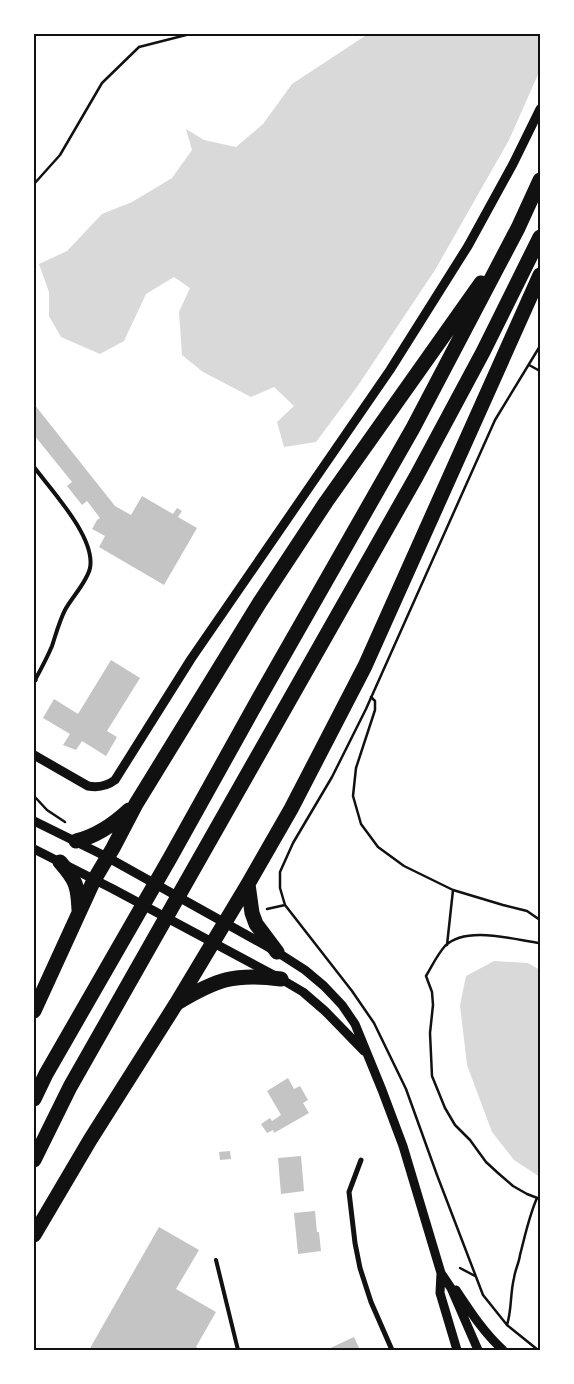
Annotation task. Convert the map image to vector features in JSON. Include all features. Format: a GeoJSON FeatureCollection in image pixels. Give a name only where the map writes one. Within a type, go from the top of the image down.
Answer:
{"type":"FeatureCollection","features":[{"type":"Feature","properties":{"kind":"highway"},"geometry":{"type":"LineString","coordinates":[[34,1099],[253,708],[413,428],[518,228],[540,180]]}},
{"type":"Feature","properties":{"kind":"highway"},"geometry":{"type":"LineString","coordinates":[[34,1011],[94,880],[136,804],[260,602],[326,502],[518,228]]}},
{"type":"Feature","properties":{"kind":"highway"},"geometry":{"type":"LineString","coordinates":[[34,1160],[70,1087],[416,477],[483,352],[540,237]]}},
{"type":"Feature","properties":{"kind":"highway"},"geometry":{"type":"LineString","coordinates":[[34,1235],[90,1140],[176,1004],[291,809],[365,666],[540,276]]}},
{"type":"Feature","properties":{"kind":"highway"},"geometry":{"type":"LineString","coordinates":[[76,841],[100,833],[118,821],[136,804]]}},
{"type":"Feature","properties":{"kind":"highway"},"geometry":{"type":"LineString","coordinates":[[60,862],[76,884],[79,894],[79,912]]}},
{"type":"Feature","properties":{"kind":"highway"},"geometry":{"type":"LineString","coordinates":[[248,884],[252,913],[256,924],[277,952]]}},
{"type":"Feature","properties":{"kind":"highway"},"geometry":{"type":"LineString","coordinates":[[176,1004],[209,985],[222,980],[240,976],[281,979]]}},
{"type":"Feature","properties":{"kind":"street"},"geometry":{"type":"LineString","coordinates":[[34,755],[88,786],[104,786],[115,780],[191,658],[390,370],[468,246],[513,164],[540,109]]}},
{"type":"Feature","properties":{"kind":"street"},"geometry":{"type":"LineString","coordinates":[[34,821],[107,857],[277,952],[305,970],[342,1005],[355,1024],[403,1146],[441,1273],[451,1288],[478,1350]]}},
{"type":"Feature","properties":{"kind":"street"},"geometry":{"type":"LineString","coordinates":[[34,849],[112,888],[303,992],[325,1011],[368,1056]]}},
{"type":"Feature","properties":{"kind":"street"},"geometry":{"type":"LineString","coordinates":[[361,1160],[349,1192],[355,1244],[360,1268],[371,1302],[392,1350]]}},
{"type":"Feature","properties":{"kind":"street"},"geometry":{"type":"LineString","coordinates":[[436,1257],[478,1322],[503,1350]]}},
{"type":"Feature","properties":{"kind":"street"},"geometry":{"type":"LineString","coordinates":[[441,1273],[440,1293],[457,1350]]}},
{"type":"Feature","properties":{"kind":"lane"},"geometry":{"type":"LineString","coordinates":[[34,467],[82,532],[89,547],[91,557],[89,570],[65,611],[43,667],[34,680]]}},
{"type":"Feature","properties":{"kind":"lane"},"geometry":{"type":"LineString","coordinates":[[216,1260],[238,1350]]}},
{"type":"Feature","properties":{"kind":"path"},"geometry":{"type":"LineString","coordinates":[[34,184],[60,155],[102,83],[139,47],[190,34]]}},
{"type":"Feature","properties":{"kind":"path"},"geometry":{"type":"LineString","coordinates":[[538,1350],[507,1325],[483,1295],[406,1089],[374,1023],[352,991],[285,905],[280,888],[280,872],[293,842],[332,778],[371,697],[495,420],[540,346]]}},
{"type":"Feature","properties":{"kind":"path"},"geometry":{"type":"LineString","coordinates":[[529,365],[540,371]]}},
{"type":"Feature","properties":{"kind":"path"},"geometry":{"type":"LineString","coordinates":[[371,697],[375,701],[375,710],[356,768],[353,796],[361,824],[378,847],[404,866],[454,890],[527,911],[540,920]]}},
{"type":"Feature","properties":{"kind":"path"},"geometry":{"type":"LineString","coordinates":[[446,945],[454,890]]}},
{"type":"Feature","properties":{"kind":"path"},"geometry":{"type":"LineString","coordinates":[[507,1325],[515,1271],[531,1212],[539,1198],[513,1186],[486,1162],[456,1125],[445,1108],[432,1076],[430,1034],[433,1005],[432,992],[426,976],[437,956],[446,945],[461,938],[480,935],[517,938],[540,943]]}},
{"type":"Feature","properties":{"kind":"path"},"geometry":{"type":"LineString","coordinates":[[460,1268],[476,1277]]}},
{"type":"Feature","properties":{"kind":"shaded area"},"geometry":{"type":"Polygon","coordinates":[[[368,34],[540,34],[540,70],[509,140],[435,270],[357,387],[316,442],[284,447],[277,422],[294,406],[274,387],[251,397],[203,372],[182,355],[179,312],[190,288],[174,277],[146,294],[124,341],[100,354],[61,337],[49,316],[49,292],[39,264],[67,251],[102,214],[132,202],[172,178],[192,150],[186,129],[204,140],[236,147],[263,124],[292,84],[368,34]]]}},
{"type":"Feature","properties":{"kind":"shaded area"},"geometry":{"type":"Polygon","coordinates":[[[494,961],[528,963],[540,970],[540,1177],[514,1160],[492,1132],[467,1065],[460,1005],[466,976],[494,961]]]}},
{"type":"Feature","properties":{"kind":"building"},"geometry":{"type":"Polygon","coordinates":[[[34,404],[115,506],[131,515],[142,496],[173,514],[177,508],[182,511],[178,517],[197,528],[164,585],[99,547],[105,536],[92,529],[100,518],[87,501],[82,505],[67,486],[72,482],[34,435],[34,404]]]}},
{"type":"Feature","properties":{"kind":"building"},"geometry":{"type":"Polygon","coordinates":[[[111,660],[140,678],[107,731],[117,737],[106,756],[82,741],[76,750],[63,745],[70,734],[43,718],[54,699],[78,714],[111,660]]]}},
{"type":"Feature","properties":{"kind":"building"},"geometry":{"type":"Polygon","coordinates":[[[288,1078],[294,1089],[300,1086],[308,1100],[303,1103],[309,1113],[274,1133],[273,1130],[267,1133],[261,1124],[270,1118],[272,1121],[281,1115],[267,1091],[288,1078]]]}},
{"type":"Feature","properties":{"kind":"building"},"geometry":{"type":"Polygon","coordinates":[[[230,1151],[231,1159],[220,1160],[219,1152],[230,1151]]]}},
{"type":"Feature","properties":{"kind":"building"},"geometry":{"type":"Polygon","coordinates":[[[301,1156],[304,1191],[281,1194],[278,1158],[301,1156]]]}},
{"type":"Feature","properties":{"kind":"building"},"geometry":{"type":"Polygon","coordinates":[[[315,1211],[321,1251],[298,1254],[294,1213],[315,1211]]]}},
{"type":"Feature","properties":{"kind":"building"},"geometry":{"type":"Polygon","coordinates":[[[159,1227],[199,1250],[176,1289],[216,1312],[196,1347],[202,1350],[89,1350],[159,1227]]]}},
{"type":"Feature","properties":{"kind":"building"},"geometry":{"type":"Polygon","coordinates":[[[354,1337],[360,1350],[326,1350],[354,1337]]]}}]}
